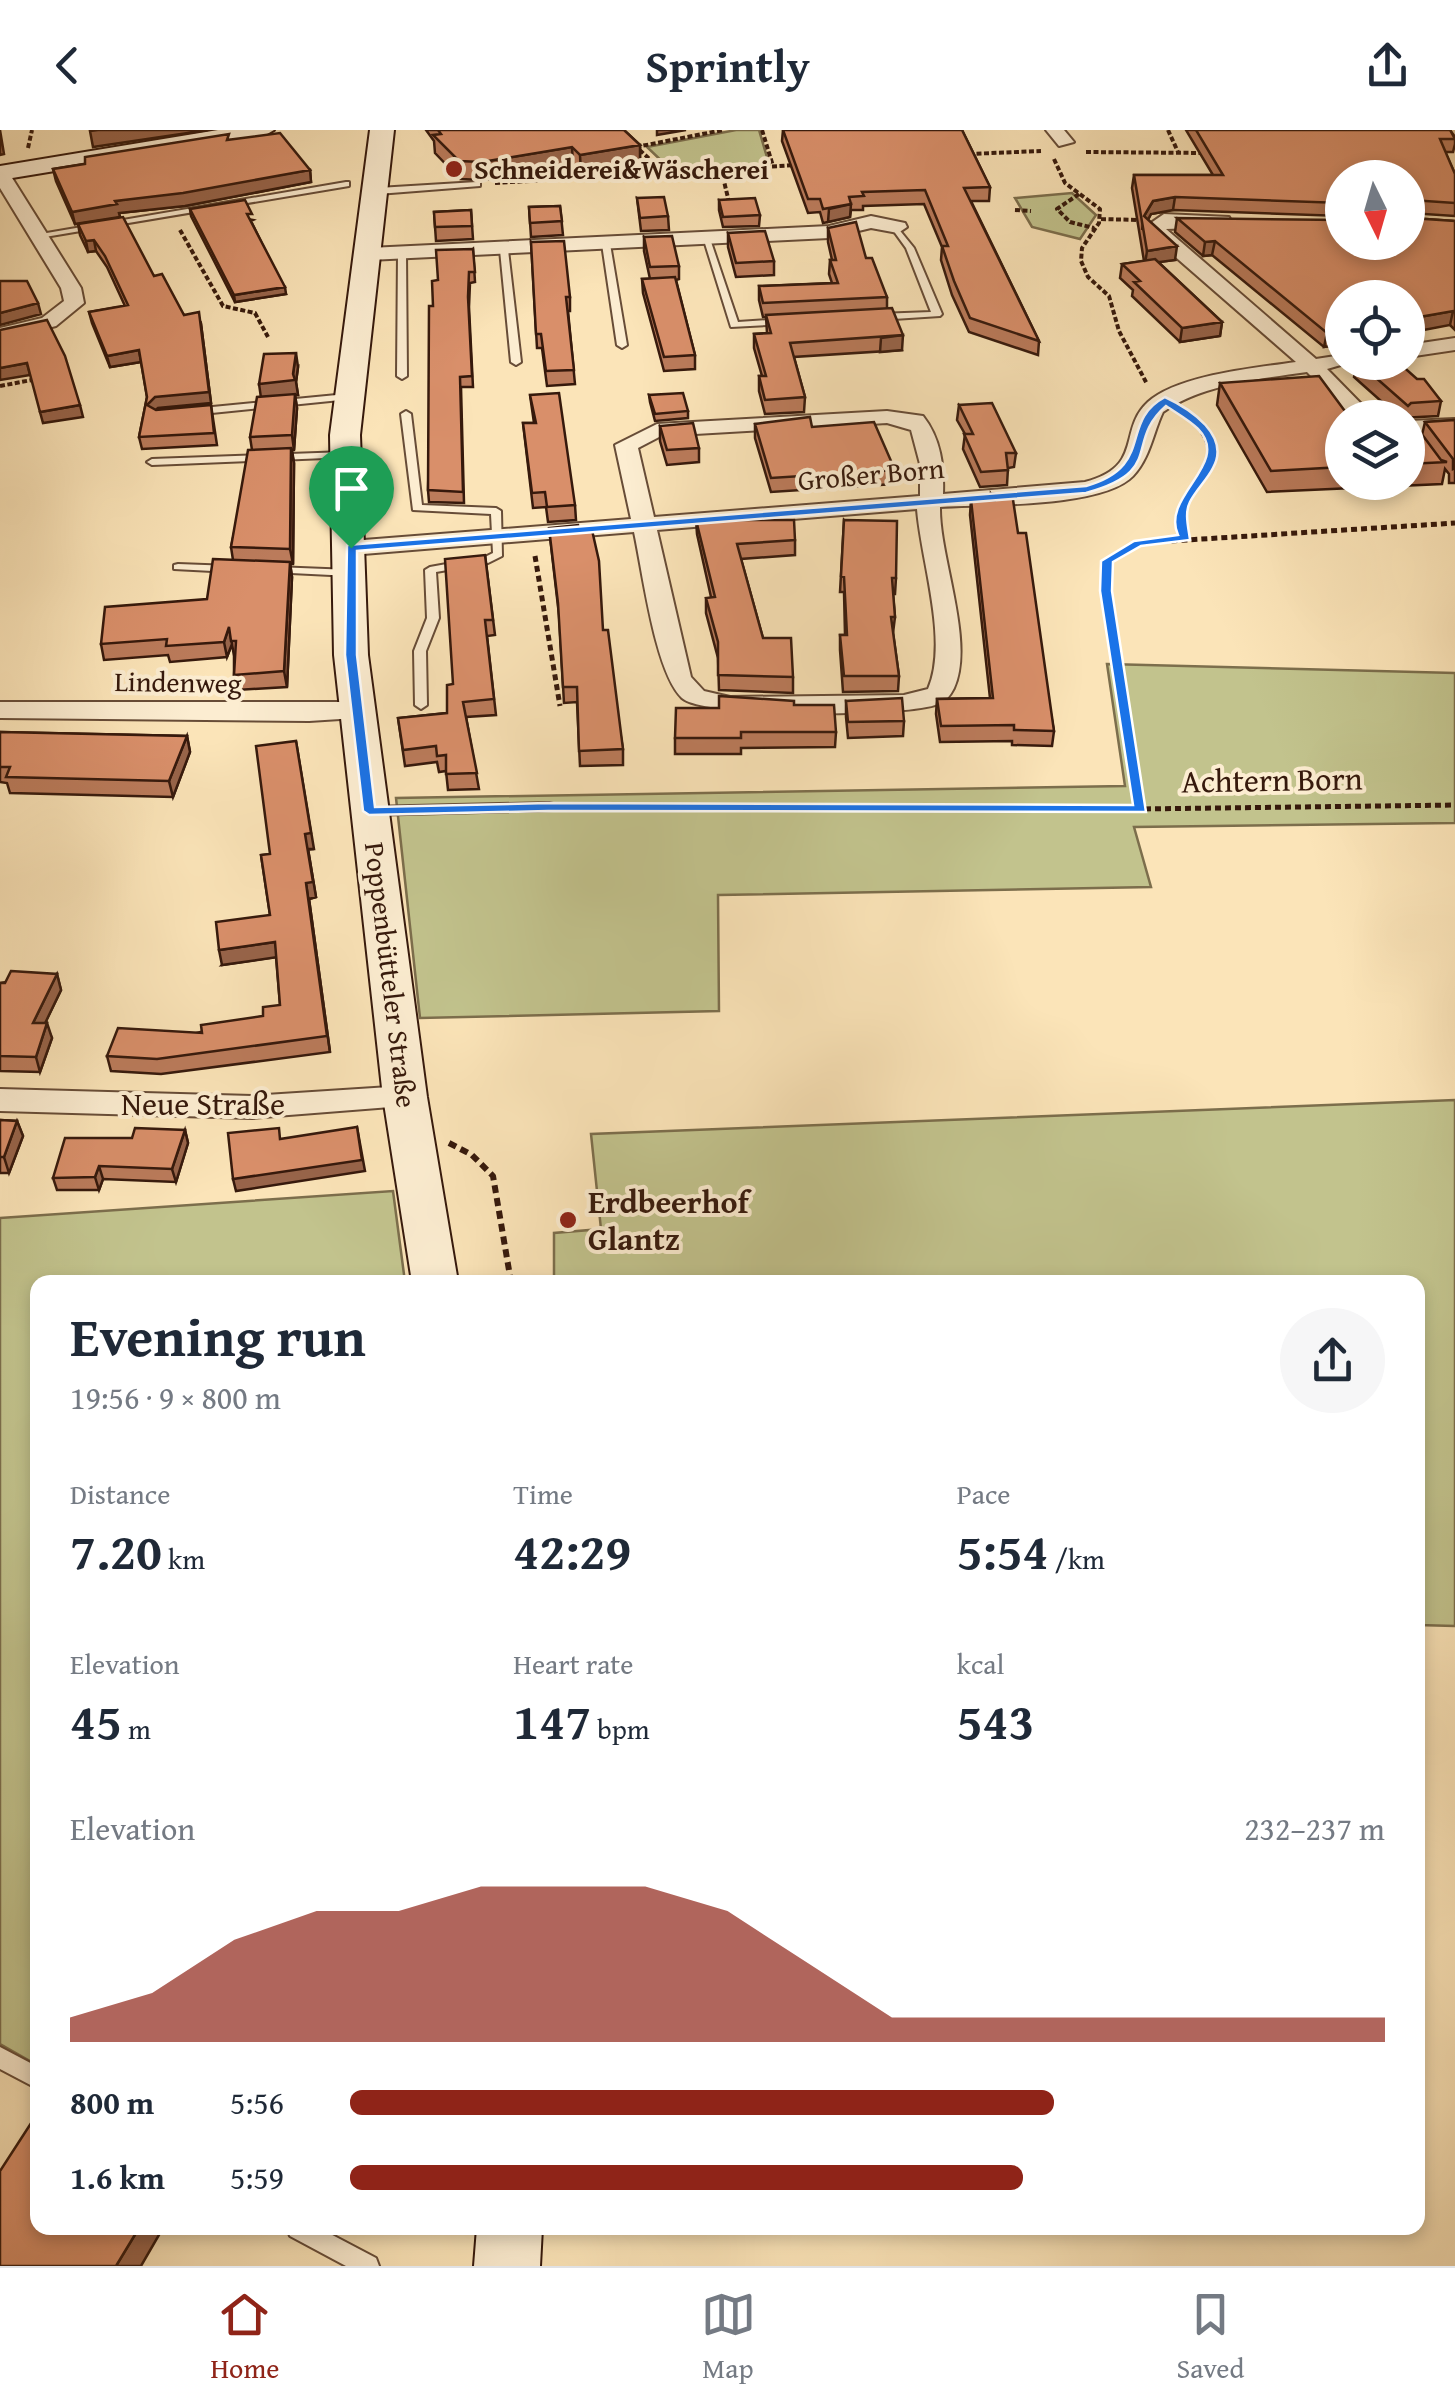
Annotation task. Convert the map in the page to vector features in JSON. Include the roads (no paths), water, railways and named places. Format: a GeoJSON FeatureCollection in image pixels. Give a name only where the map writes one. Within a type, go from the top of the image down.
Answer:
{"type":"FeatureCollection","features":[{"type":"Feature","properties":{"kind":"main road"},"geometry":{"type":"LineString","coordinates":[[0,172],[262,130]]}},
{"type":"Feature","properties":{"kind":"main road","name":"Poppenbütteler Straße"},"geometry":{"type":"LineString","coordinates":[[382,130],[378,191],[347,397],[351,655],[409,1114],[434,1275]]}},
{"type":"Feature","properties":{"kind":"main road"},"geometry":{"type":"LineString","coordinates":[[507,2266],[509,2235]]}},
{"type":"Feature","properties":{"kind":"street"},"geometry":{"type":"LineString","coordinates":[[0,172],[72,288],[74,304],[48,322],[0,334]]}},
{"type":"Feature","properties":{"kind":"street"},"geometry":{"type":"LineString","coordinates":[[1243,222],[1150,222],[1160,236],[1347,400]]}},
{"type":"Feature","properties":{"kind":"street"},"geometry":{"type":"LineString","coordinates":[[369,254],[897,230]]}},
{"type":"Feature","properties":{"kind":"street"},"geometry":{"type":"LineString","coordinates":[[1425,348],[1455,344]]}},
{"type":"Feature","properties":{"kind":"street"},"geometry":{"type":"LineString","coordinates":[[1312,366],[1325,364]]}},
{"type":"Feature","properties":{"kind":"street","name":"Großer Born"},"geometry":{"type":"LineString","coordinates":[[351,560],[641,524],[1074,491],[1111,482],[1130,470],[1151,413],[1165,400],[1194,388],[1312,366]]}},
{"type":"Feature","properties":{"kind":"street"},"geometry":{"type":"LineString","coordinates":[[886,416],[909,419],[921,426],[925,435],[933,499],[928,511],[947,669],[940,692],[914,702],[730,705],[695,697],[679,679],[624,450],[631,440],[657,430],[886,416]]}},
{"type":"Feature","properties":{"kind":"street"},"geometry":{"type":"LineString","coordinates":[[1425,432],[1455,425]]}},
{"type":"Feature","properties":{"kind":"street","name":"Lindenweg"},"geometry":{"type":"LineString","coordinates":[[0,710],[309,714],[356,710]]}},
{"type":"Feature","properties":{"kind":"street","name":"Neue Straße"},"geometry":{"type":"LineString","coordinates":[[0,1100],[409,1114]]}},
{"type":"Feature","properties":{"kind":"lane"},"geometry":{"type":"LineString","coordinates":[[40,235],[346,184]]}},
{"type":"Feature","properties":{"kind":"lane"},"geometry":{"type":"LineString","coordinates":[[378,191],[477,184]]}},
{"type":"Feature","properties":{"kind":"lane"},"geometry":{"type":"LineString","coordinates":[[863,318],[937,314],[910,248],[897,230]]}},
{"type":"Feature","properties":{"kind":"lane"},"geometry":{"type":"LineString","coordinates":[[706,239],[734,325],[790,322]]}},
{"type":"Feature","properties":{"kind":"lane"},"geometry":{"type":"LineString","coordinates":[[606,244],[622,345]]}},
{"type":"Feature","properties":{"kind":"lane"},"geometry":{"type":"LineString","coordinates":[[504,250],[516,362]]}},
{"type":"Feature","properties":{"kind":"lane"},"geometry":{"type":"LineString","coordinates":[[402,254],[402,376]]}},
{"type":"Feature","properties":{"kind":"lane"},"geometry":{"type":"LineString","coordinates":[[177,413],[347,397]]}},
{"type":"Feature","properties":{"kind":"lane"},"geometry":{"type":"LineString","coordinates":[[406,414],[417,508],[496,512],[498,541],[498,554],[488,560],[430,570],[433,618],[420,651],[421,704]]}},
{"type":"Feature","properties":{"kind":"lane"},"geometry":{"type":"LineString","coordinates":[[152,462],[346,455]]}},
{"type":"Feature","properties":{"kind":"lane"},"geometry":{"type":"LineString","coordinates":[[178,567],[351,560]]}},
{"type":"Feature","properties":{"kind":"lane"},"geometry":{"type":"LineString","coordinates":[[369,811],[548,807]]}},
{"type":"Feature","properties":{"kind":"lane"},"geometry":{"type":"LineString","coordinates":[[0,2057],[30,2074]]}},
{"type":"Feature","properties":{"kind":"lane"},"geometry":{"type":"LineString","coordinates":[[311,2235],[368,2266]]}},
{"type":"Feature","properties":{"kind":"place","name":"Schneiderei&Wäscherei"},"geometry":{"type":"Point","coordinates":[454,169]}},
{"type":"Feature","properties":{"kind":"place","name":"Erdbeerhof Glantz"},"geometry":{"type":"Point","coordinates":[568,1220]}}]}
